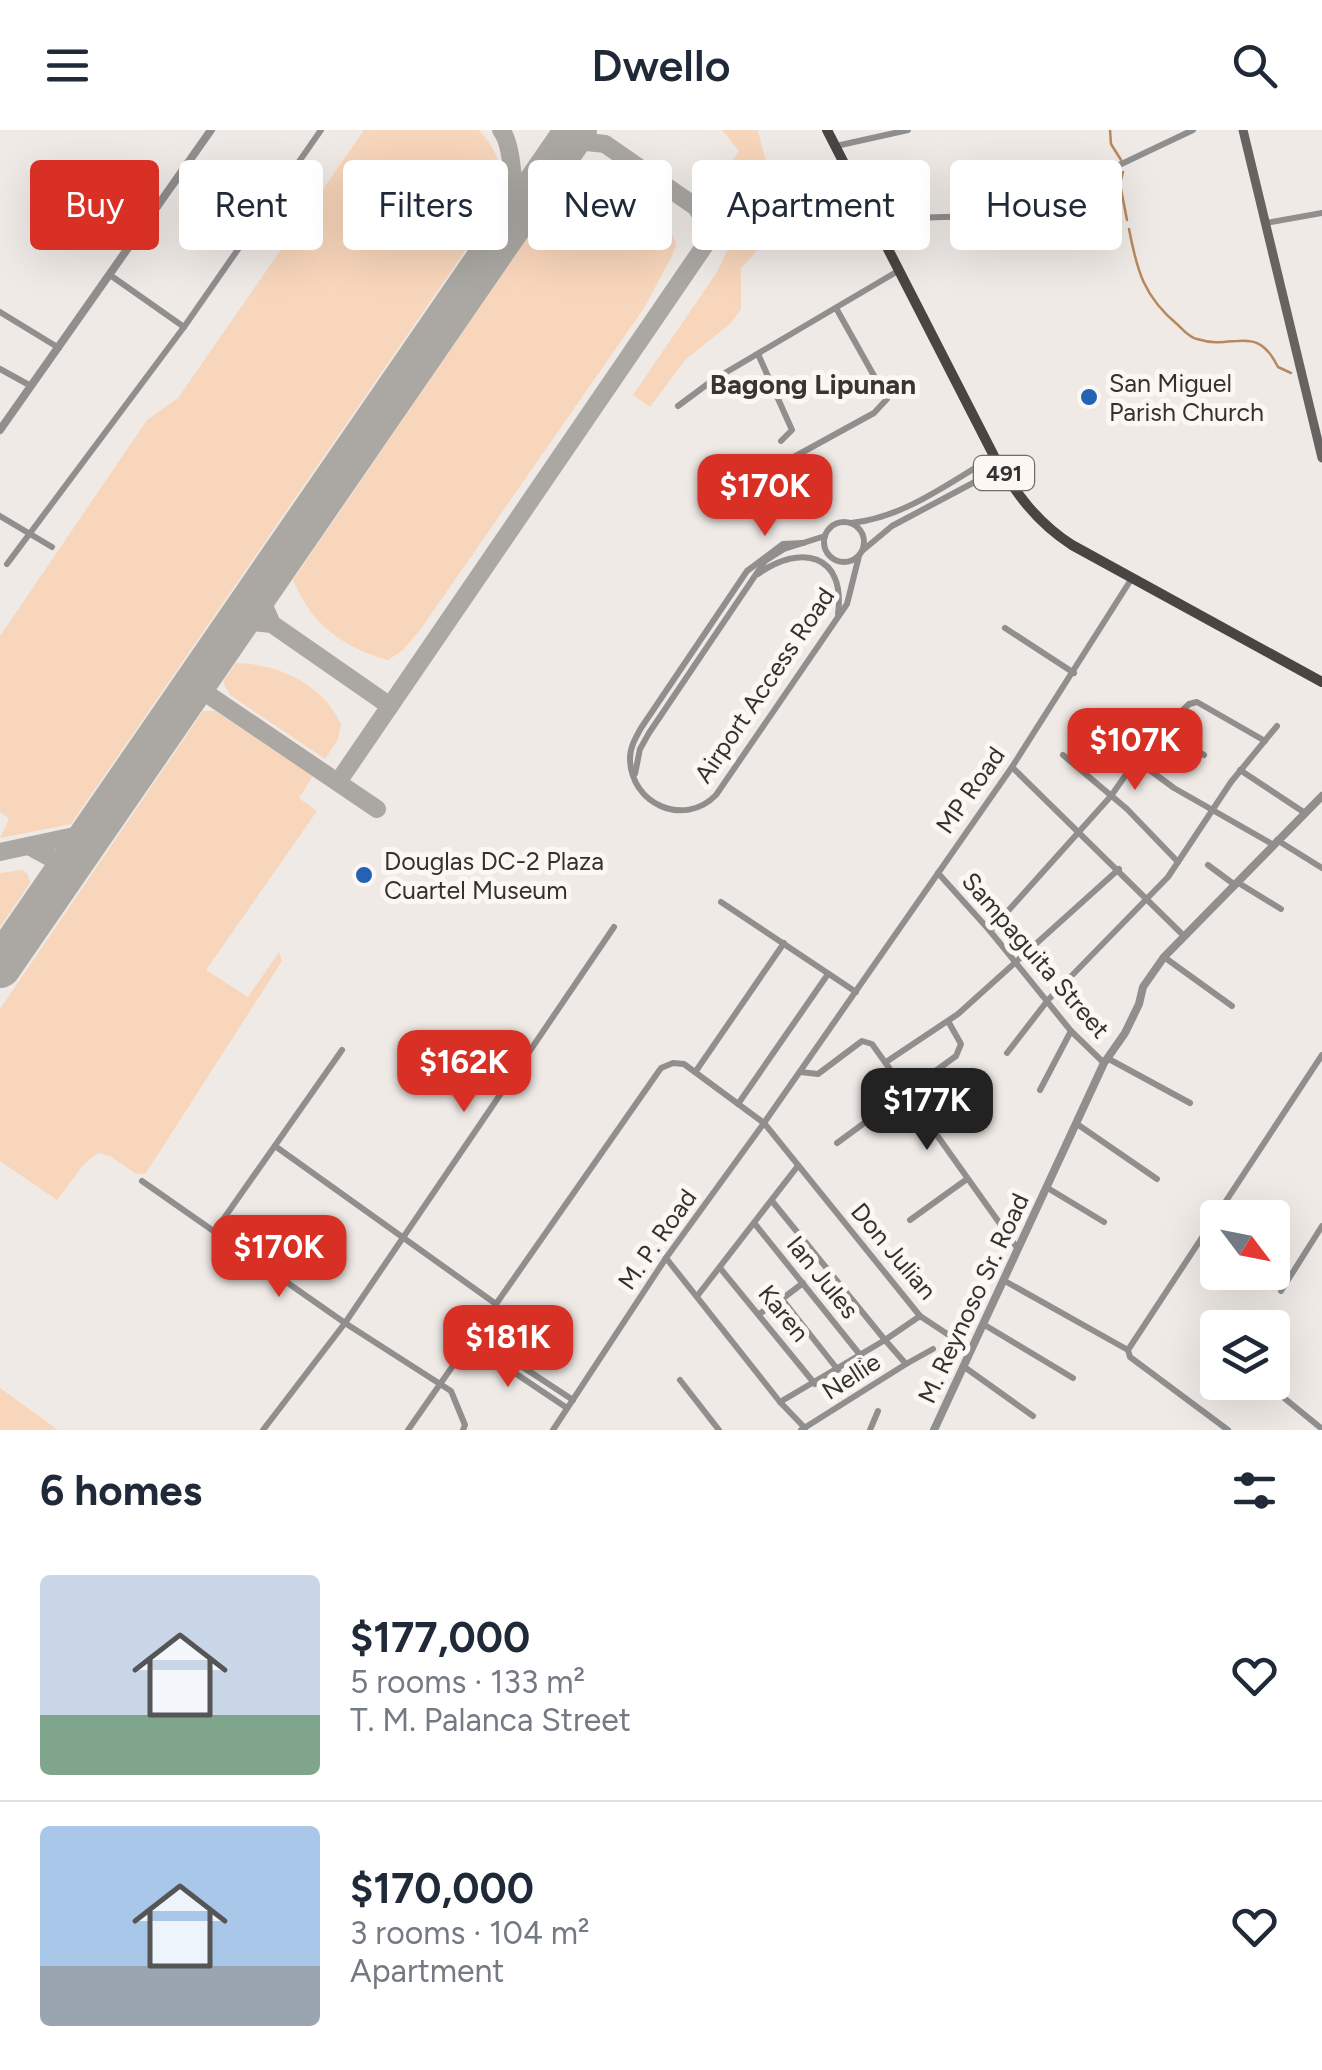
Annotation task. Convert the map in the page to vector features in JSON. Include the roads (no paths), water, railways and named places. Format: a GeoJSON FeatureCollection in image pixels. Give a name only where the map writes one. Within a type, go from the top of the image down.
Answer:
{"type":"FeatureCollection","features":[{"type":"Feature","properties":{"kind":"main road","name":"491"},"geometry":{"type":"LineString","coordinates":[[827,130],[842,160]]}},
{"type":"Feature","properties":{"kind":"main road"},"geometry":{"type":"LineString","coordinates":[[1243,130],[1322,458]]}},
{"type":"Feature","properties":{"kind":"main road","name":"491"},"geometry":{"type":"LineString","coordinates":[[888,250],[994,456],[1025,504],[1044,525],[1072,545],[1322,682]]}},
{"type":"Feature","properties":{"kind":"street"},"geometry":{"type":"LineString","coordinates":[[0,430],[211,130]]}},
{"type":"Feature","properties":{"kind":"street"},"geometry":{"type":"LineString","coordinates":[[6,564],[184,327],[321,130]]}},
{"type":"Feature","properties":{"kind":"street"},"geometry":{"type":"LineString","coordinates":[[835,146],[908,130]]}},
{"type":"Feature","properties":{"kind":"street"},"geometry":{"type":"LineString","coordinates":[[930,218],[1014,215],[1193,130]]}},
{"type":"Feature","properties":{"kind":"street"},"geometry":{"type":"LineString","coordinates":[[1266,223],[1322,212]]}},
{"type":"Feature","properties":{"kind":"street"},"geometry":{"type":"LineString","coordinates":[[678,406],[899,270]]}},
{"type":"Feature","properties":{"kind":"street"},"geometry":{"type":"LineString","coordinates":[[110,275],[184,327]]}},
{"type":"Feature","properties":{"kind":"street"},"geometry":{"type":"LineString","coordinates":[[792,458],[874,412],[887,399],[836,308]]}},
{"type":"Feature","properties":{"kind":"street"},"geometry":{"type":"LineString","coordinates":[[0,312],[60,348]]}},
{"type":"Feature","properties":{"kind":"street"},"geometry":{"type":"LineString","coordinates":[[758,354],[792,430],[781,441]]}},
{"type":"Feature","properties":{"kind":"street"},"geometry":{"type":"LineString","coordinates":[[0,369],[32,387]]}},
{"type":"Feature","properties":{"kind":"street"},"geometry":{"type":"LineString","coordinates":[[635,775],[636,758],[649,733],[770,558],[825,536],[836,524],[871,521],[900,510],[994,456]]}},
{"type":"Feature","properties":{"kind":"street"},"geometry":{"type":"LineString","coordinates":[[825,536],[827,552],[836,560],[848,562],[892,526],[1001,468]]}},
{"type":"Feature","properties":{"kind":"street"},"geometry":{"type":"LineString","coordinates":[[0,516],[52,547]]}},
{"type":"Feature","properties":{"kind":"street"},"geometry":{"type":"LineString","coordinates":[[851,523],[863,534],[860,553]]}},
{"type":"Feature","properties":{"kind":"street"},"geometry":{"type":"LineString","coordinates":[[635,775],[631,752],[641,728],[735,587],[769,552],[789,542],[803,543]]}},
{"type":"Feature","properties":{"kind":"street","name":"Airport Access Road"},"geometry":{"type":"LineString","coordinates":[[635,775],[645,794],[664,810],[691,811],[710,802],[837,621],[850,596],[860,553]]}},
{"type":"Feature","properties":{"kind":"street"},"geometry":{"type":"LineString","coordinates":[[757,575],[790,556],[816,560],[837,582],[837,621]]}},
{"type":"Feature","properties":{"kind":"street","name":"MP Road"},"geometry":{"type":"LineString","coordinates":[[856,992],[1074,673],[1132,578]]}},
{"type":"Feature","properties":{"kind":"street"},"geometry":{"type":"LineString","coordinates":[[1005,628],[1074,673]]}},
{"type":"Feature","properties":{"kind":"street"},"geometry":{"type":"LineString","coordinates":[[990,931],[1111,796],[1160,732],[1195,702],[1266,741]]}},
{"type":"Feature","properties":{"kind":"street"},"geometry":{"type":"LineString","coordinates":[[1008,1054],[1048,1000],[1178,862],[1240,770],[1277,726]]}},
{"type":"Feature","properties":{"kind":"street"},"geometry":{"type":"LineString","coordinates":[[1160,732],[1204,755]]}},
{"type":"Feature","properties":{"kind":"street"},"geometry":{"type":"LineString","coordinates":[[1089,740],[1120,745],[1174,788],[1322,868]]}},
{"type":"Feature","properties":{"kind":"street"},"geometry":{"type":"LineString","coordinates":[[1063,755],[1178,862]]}},
{"type":"Feature","properties":{"kind":"street"},"geometry":{"type":"LineString","coordinates":[[1012,766],[1184,936]]}},
{"type":"Feature","properties":{"kind":"street"},"geometry":{"type":"LineString","coordinates":[[1240,770],[1305,814]]}},
{"type":"Feature","properties":{"kind":"street","name":"M. Reynoso Sr. Road"},"geometry":{"type":"LineString","coordinates":[[934,1430],[1106,1061],[1139,1004],[1143,988],[1164,957],[1322,796]]}},
{"type":"Feature","properties":{"kind":"street"},"geometry":{"type":"LineString","coordinates":[[1208,865],[1281,909]]}},
{"type":"Feature","properties":{"kind":"street"},"geometry":{"type":"LineString","coordinates":[[886,1062],[948,1021],[1119,869]]}},
{"type":"Feature","properties":{"kind":"street","name":"Sampaguita Street"},"geometry":{"type":"LineString","coordinates":[[938,872],[1071,1031],[1106,1061],[1190,1103]]}},
{"type":"Feature","properties":{"kind":"street"},"geometry":{"type":"LineString","coordinates":[[721,902],[856,992]]}},
{"type":"Feature","properties":{"kind":"street"},"geometry":{"type":"LineString","coordinates":[[263,1430],[404,1238],[614,927]]}},
{"type":"Feature","properties":{"kind":"street"},"geometry":{"type":"LineString","coordinates":[[408,1430],[661,1068],[684,1064],[696,1072],[784,943]]}},
{"type":"Feature","properties":{"kind":"street"},"geometry":{"type":"LineString","coordinates":[[1164,957],[1232,1006]]}},
{"type":"Feature","properties":{"kind":"street"},"geometry":{"type":"LineString","coordinates":[[738,1104],[828,974]]}},
{"type":"Feature","properties":{"kind":"street","name":"M. P. Road"},"geometry":{"type":"LineString","coordinates":[[553,1430],[666,1258],[856,992]]}},
{"type":"Feature","properties":{"kind":"street"},"geometry":{"type":"LineString","coordinates":[[837,1143],[945,1066],[960,1050],[961,1044],[948,1021]]}},
{"type":"Feature","properties":{"kind":"street"},"geometry":{"type":"LineString","coordinates":[[1040,1090],[1071,1031]]}},
{"type":"Feature","properties":{"kind":"street"},"geometry":{"type":"LineString","coordinates":[[800,1072],[818,1074],[866,1040],[908,1092],[1018,1249]]}},
{"type":"Feature","properties":{"kind":"street"},"geometry":{"type":"LineString","coordinates":[[215,1231],[342,1050]]}},
{"type":"Feature","properties":{"kind":"street"},"geometry":{"type":"LineString","coordinates":[[1129,1354],[1322,1055]]}},
{"type":"Feature","properties":{"kind":"street","name":"Don Julian"},"geometry":{"type":"LineString","coordinates":[[696,1072],[764,1123],[920,1316],[970,1349]]}},
{"type":"Feature","properties":{"kind":"street"},"geometry":{"type":"LineString","coordinates":[[1077,1124],[1157,1179]]}},
{"type":"Feature","properties":{"kind":"street"},"geometry":{"type":"LineString","coordinates":[[275,1146],[496,1304]]}},
{"type":"Feature","properties":{"kind":"street"},"geometry":{"type":"LineString","coordinates":[[698,1295],[797,1166]]}},
{"type":"Feature","properties":{"kind":"street"},"geometry":{"type":"LineString","coordinates":[[910,1220],[967,1178]]}},
{"type":"Feature","properties":{"kind":"street"},"geometry":{"type":"LineString","coordinates":[[142,1181],[344,1323],[451,1391],[465,1425],[463,1430]]}},
{"type":"Feature","properties":{"kind":"street"},"geometry":{"type":"LineString","coordinates":[[1046,1188],[1104,1222]]}},
{"type":"Feature","properties":{"kind":"street"},"geometry":{"type":"LineString","coordinates":[[772,1201],[886,1340],[780,1402]]}},
{"type":"Feature","properties":{"kind":"street","name":"Ian Jules"},"geometry":{"type":"LineString","coordinates":[[755,1224],[861,1356]]}},
{"type":"Feature","properties":{"kind":"street"},"geometry":{"type":"LineString","coordinates":[[1281,1291],[1322,1226]]}},
{"type":"Feature","properties":{"kind":"street"},"geometry":{"type":"LineString","coordinates":[[666,1258],[803,1429]]}},
{"type":"Feature","properties":{"kind":"street","name":"Karen"},"geometry":{"type":"LineString","coordinates":[[720,1268],[815,1384]]}},
{"type":"Feature","properties":{"kind":"street"},"geometry":{"type":"LineString","coordinates":[[1003,1280],[1129,1354],[1228,1430]]}},
{"type":"Feature","properties":{"kind":"street"},"geometry":{"type":"LineString","coordinates":[[759,1314],[803,1284]]}},
{"type":"Feature","properties":{"kind":"street"},"geometry":{"type":"LineString","coordinates":[[782,1300],[838,1370]]}},
{"type":"Feature","properties":{"kind":"street","name":"Nellie"},"geometry":{"type":"LineString","coordinates":[[803,1429],[906,1364],[886,1340],[920,1316]]}},
{"type":"Feature","properties":{"kind":"street"},"geometry":{"type":"LineString","coordinates":[[983,1324],[1073,1378]]}},
{"type":"Feature","properties":{"kind":"street"},"geometry":{"type":"LineString","coordinates":[[472,1339],[573,1400]]}},
{"type":"Feature","properties":{"kind":"street"},"geometry":{"type":"LineString","coordinates":[[472,1339],[567,1408]]}},
{"type":"Feature","properties":{"kind":"street"},"geometry":{"type":"LineString","coordinates":[[906,1364],[933,1349]]}},
{"type":"Feature","properties":{"kind":"street"},"geometry":{"type":"LineString","coordinates":[[962,1366],[1033,1416]]}},
{"type":"Feature","properties":{"kind":"street"},"geometry":{"type":"LineString","coordinates":[[680,1380],[719,1430]]}},
{"type":"Feature","properties":{"kind":"street"},"geometry":{"type":"LineString","coordinates":[[1287,1400],[1322,1429]]}},
{"type":"Feature","properties":{"kind":"street"},"geometry":{"type":"LineString","coordinates":[[870,1430],[878,1411]]}},
{"type":"Feature","properties":{"kind":"waterway"},"geometry":{"type":"LineString","coordinates":[[1110,130],[1111,144],[1121,160]]}},
{"type":"Feature","properties":{"kind":"waterway"},"geometry":{"type":"LineString","coordinates":[[1123,172],[1120,184],[1127,220]]}},
{"type":"Feature","properties":{"kind":"waterway"},"geometry":{"type":"LineString","coordinates":[[1129,229],[1139,270],[1150,293],[1187,334],[1210,342],[1261,345],[1278,367],[1291,373]]}},
{"type":"Feature","properties":{"kind":"place","name":"San Miguel Parish Church"},"geometry":{"type":"Point","coordinates":[1089,397]}},
{"type":"Feature","properties":{"kind":"place","name":"Douglas DC-2 Plaza Cuartel Museum"},"geometry":{"type":"Point","coordinates":[364,875]}},
{"type":"Feature","properties":{"kind":"district","name":"Bagong Lipunan"},"geometry":{"type":"Point","coordinates":[813,384]}}]}
